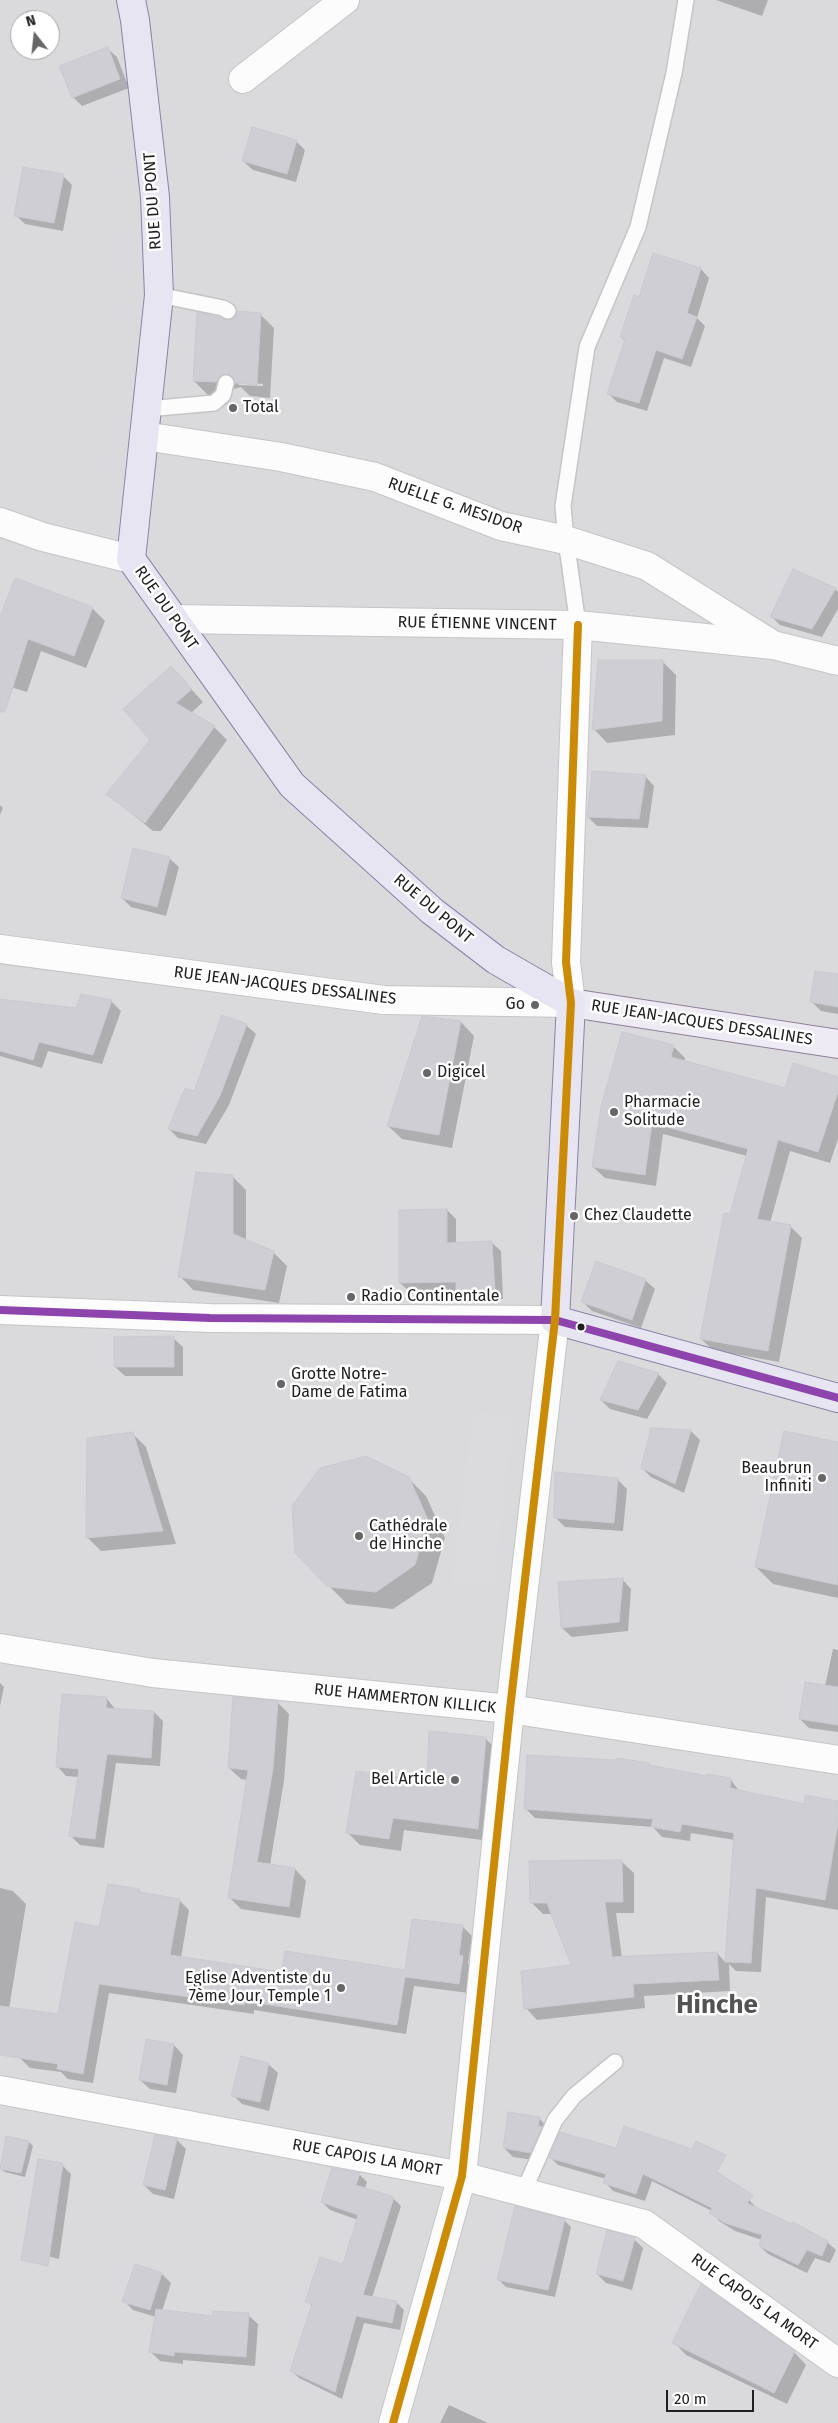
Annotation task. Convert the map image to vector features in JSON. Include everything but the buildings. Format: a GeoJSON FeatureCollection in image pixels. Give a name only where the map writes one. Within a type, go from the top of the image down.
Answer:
{"type":"FeatureCollection","features":[{"type":"Feature","properties":{"kind":"main road","name":"RUE DU PONT"},"geometry":{"type":"LineString","coordinates":[[133,10],[155,197],[159,295],[131,559],[292,785],[432,911],[496,960],[571,1002]]}},
{"type":"Feature","properties":{"kind":"main road","name":"RUE JEAN-JACQUES DESSALINES"},"geometry":{"type":"LineString","coordinates":[[571,1002],[838,1044]]}},
{"type":"Feature","properties":{"kind":"main road"},"geometry":{"type":"LineString","coordinates":[[571,1002],[555,1320],[838,1398]]}},
{"type":"Feature","properties":{"kind":"street"},"geometry":{"type":"LineString","coordinates":[[242,79],[345,0]]}},
{"type":"Feature","properties":{"kind":"street","name":"RUELLE G. MESIDOR"},"geometry":{"type":"LineString","coordinates":[[144,436],[280,457],[375,477],[501,526],[566,540],[647,566],[773,645]]}},
{"type":"Feature","properties":{"kind":"street"},"geometry":{"type":"LineString","coordinates":[[0,522],[42,537],[131,559]]}},
{"type":"Feature","properties":{"kind":"street","name":"RUE ÉTIENNE VINCENT"},"geometry":{"type":"LineString","coordinates":[[174,619],[578,625],[773,645],[838,661]]}},
{"type":"Feature","properties":{"kind":"street"},"geometry":{"type":"LineString","coordinates":[[571,1002],[566,962],[578,625]]}},
{"type":"Feature","properties":{"kind":"street","name":"RUE JEAN-JACQUES DESSALINES"},"geometry":{"type":"LineString","coordinates":[[0,949],[384,1000],[571,1002]]}},
{"type":"Feature","properties":{"kind":"street"},"geometry":{"type":"LineString","coordinates":[[0,1310],[210,1318],[555,1320],[510,1710],[462,2176],[393,2423]]}},
{"type":"Feature","properties":{"kind":"street","name":"RUE HAMMERTON KILLICK"},"geometry":{"type":"LineString","coordinates":[[0,1648],[153,1673],[510,1710],[838,1760]]}},
{"type":"Feature","properties":{"kind":"street","name":"RUE CAPOIS LA MORT"},"geometry":{"type":"LineString","coordinates":[[0,2090],[462,2176],[644,2224],[838,2363]]}},
{"type":"Feature","properties":{"kind":"lane"},"geometry":{"type":"LineString","coordinates":[[578,625],[563,506],[587,347],[638,227],[674,73],[686,0]]}},
{"type":"Feature","properties":{"kind":"lane"},"geometry":{"type":"LineString","coordinates":[[159,295],[223,308],[228,311]]}},
{"type":"Feature","properties":{"kind":"lane"},"geometry":{"type":"LineString","coordinates":[[147,409],[214,402],[223,395],[226,383]]}},
{"type":"Feature","properties":{"kind":"lane"},"geometry":{"type":"LineString","coordinates":[[524,2192],[555,2120],[574,2096],[616,2062]]}},
{"type":"Feature","properties":{"kind":"shaded area"},"geometry":{"type":"Polygon","coordinates":[[[0,0],[838,0],[838,2423],[0,2423],[0,0]]]}},
{"type":"Feature","properties":{"kind":"shaded area"},"geometry":{"type":"Polygon","coordinates":[[[473,1411],[514,1416],[493,1588],[451,1583],[473,1411]]]}},
{"type":"Feature","properties":{"kind":"transit line"},"geometry":{"type":"LineString","coordinates":[[393,2423],[462,2176],[510,1709],[555,1320],[571,1003],[566,962],[578,625]]}},
{"type":"Feature","properties":{"kind":"transit line"},"geometry":{"type":"LineString","coordinates":[[0,1310],[210,1318],[555,1320],[838,1398]]}},
{"type":"Feature","properties":{"kind":"place","name":"Total"},"geometry":{"type":"Point","coordinates":[233,408]}},
{"type":"Feature","properties":{"kind":"place","name":"Go"},"geometry":{"type":"Point","coordinates":[535,1005]}},
{"type":"Feature","properties":{"kind":"place","name":"Digicel"},"geometry":{"type":"Point","coordinates":[427,1073]}},
{"type":"Feature","properties":{"kind":"place","name":"Pharmacie Solitude"},"geometry":{"type":"Point","coordinates":[614,1112]}},
{"type":"Feature","properties":{"kind":"place","name":"Chez Claudette"},"geometry":{"type":"Point","coordinates":[574,1216]}},
{"type":"Feature","properties":{"kind":"place","name":"Radio Continentale"},"geometry":{"type":"Point","coordinates":[351,1297]}},
{"type":"Feature","properties":{"kind":"place","name":"Grotte Notre- Dame de Fatima"},"geometry":{"type":"Point","coordinates":[281,1384]}},
{"type":"Feature","properties":{"kind":"place","name":"Beaubrun Infiniti"},"geometry":{"type":"Point","coordinates":[822,1478]}},
{"type":"Feature","properties":{"kind":"place","name":"Cathédrale de Hinche"},"geometry":{"type":"Point","coordinates":[359,1536]}},
{"type":"Feature","properties":{"kind":"place","name":"Bel Article"},"geometry":{"type":"Point","coordinates":[455,1780]}},
{"type":"Feature","properties":{"kind":"place","name":"Eglise Adventiste du 7ème Jour, Temple 1"},"geometry":{"type":"Point","coordinates":[341,1988]}},
{"type":"Feature","properties":{"kind":"district","name":"Hinche"},"geometry":{"type":"Point","coordinates":[717,2006]}}]}
